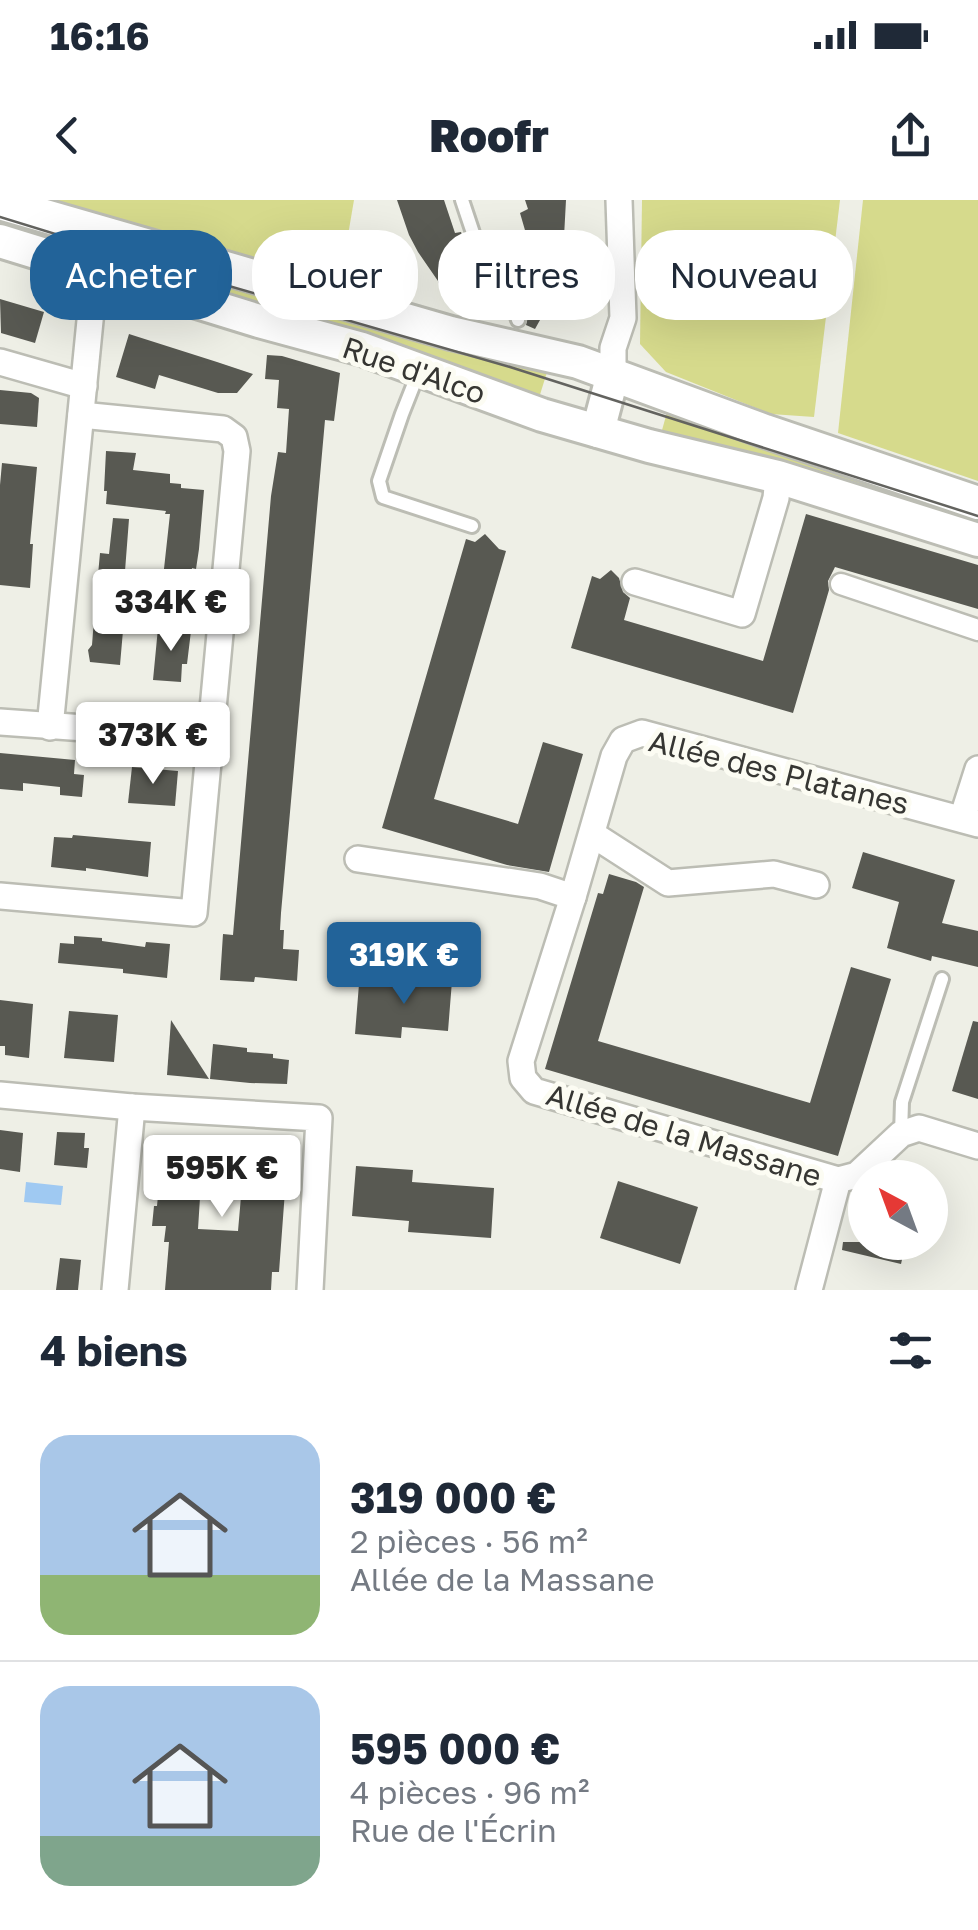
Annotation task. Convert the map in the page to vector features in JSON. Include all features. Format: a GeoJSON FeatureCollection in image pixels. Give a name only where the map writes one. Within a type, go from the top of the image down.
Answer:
{"type":"FeatureCollection","features":[{"type":"Feature","properties":{"kind":"street"},"geometry":{"type":"LineString","coordinates":[[596,438],[613,374],[613,348],[623,318],[619,200]]}},
{"type":"Feature","properties":{"kind":"street","name":"Rue d'Alco"},"geometry":{"type":"LineString","coordinates":[[0,203],[451,333],[578,362],[978,503]]}},
{"type":"Feature","properties":{"kind":"street","name":"Rue d'Alco"},"geometry":{"type":"LineString","coordinates":[[0,241],[30,250]]}},
{"type":"Feature","properties":{"kind":"street","name":"Rue d'Alco"},"geometry":{"type":"LineString","coordinates":[[232,313],[362,349],[596,438],[778,477],[978,540]]}},
{"type":"Feature","properties":{"kind":"street"},"geometry":{"type":"LineString","coordinates":[[50,727],[90,320]]}},
{"type":"Feature","properties":{"kind":"street"},"geometry":{"type":"LineString","coordinates":[[0,362],[84,386]]}},
{"type":"Feature","properties":{"kind":"street"},"geometry":{"type":"LineString","coordinates":[[0,896],[194,913],[237,451],[234,437],[223,430],[81,415]]}},
{"type":"Feature","properties":{"kind":"street"},"geometry":{"type":"LineString","coordinates":[[635,582],[742,614],[778,477]]}},
{"type":"Feature","properties":{"kind":"street"},"geometry":{"type":"LineString","coordinates":[[841,584],[978,630]]}},
{"type":"Feature","properties":{"kind":"street"},"geometry":{"type":"LineString","coordinates":[[0,722],[211,737]]}},
{"type":"Feature","properties":{"kind":"street","name":"Allée des Platanes"},"geometry":{"type":"LineString","coordinates":[[573,897],[614,756],[624,740],[642,733],[970,821]]}},
{"type":"Feature","properties":{"kind":"street"},"geometry":{"type":"LineString","coordinates":[[970,821],[978,769]]}},
{"type":"Feature","properties":{"kind":"street"},"geometry":{"type":"LineString","coordinates":[[592,834],[668,883],[774,874],[816,885]]}},
{"type":"Feature","properties":{"kind":"street"},"geometry":{"type":"LineString","coordinates":[[358,860],[540,886],[573,897]]}},
{"type":"Feature","properties":{"kind":"street","name":"Allée de la Massane"},"geometry":{"type":"LineString","coordinates":[[573,897],[521,1061],[523,1078],[534,1091],[838,1180]]}},
{"type":"Feature","properties":{"kind":"street"},"geometry":{"type":"LineString","coordinates":[[0,1095],[319,1118],[310,1290]]}},
{"type":"Feature","properties":{"kind":"street"},"geometry":{"type":"LineString","coordinates":[[115,1290],[132,1106]]}},
{"type":"Feature","properties":{"kind":"street"},"geometry":{"type":"LineString","coordinates":[[810,1290],[838,1180],[857,1174],[901,1134],[919,1128],[978,1146]]}},
{"type":"Feature","properties":{"kind":"lane"},"geometry":{"type":"LineString","coordinates":[[462,200],[472,230]]}},
{"type":"Feature","properties":{"kind":"lane"},"geometry":{"type":"LineString","coordinates":[[420,369],[380,482],[383,497],[472,526]]}},
{"type":"Feature","properties":{"kind":"lane"},"geometry":{"type":"LineString","coordinates":[[901,1134],[902,1102],[942,979]]}},
{"type":"Feature","properties":{"kind":"green space"},"geometry":{"type":"Polygon","coordinates":[[[50,200],[354,200],[349,230],[252,230],[252,257],[232,251],[232,230],[156,230],[50,200]]]}},
{"type":"Feature","properties":{"kind":"green space"},"geometry":{"type":"Polygon","coordinates":[[[642,200],[840,200],[836,230],[642,230],[642,200]]]}},
{"type":"Feature","properties":{"kind":"green space"},"geometry":{"type":"Polygon","coordinates":[[[863,200],[978,200],[978,481],[838,433],[863,200]]]}},
{"type":"Feature","properties":{"kind":"green space"},"geometry":{"type":"Polygon","coordinates":[[[0,210],[70,230],[30,230],[30,245],[0,236],[0,210]]]}},
{"type":"Feature","properties":{"kind":"green space"},"geometry":{"type":"Polygon","coordinates":[[[232,276],[252,282],[252,315],[232,309],[232,276]]]}},
{"type":"Feature","properties":{"kind":"green space"},"geometry":{"type":"Polygon","coordinates":[[[268,320],[387,320],[549,366],[537,404],[268,320]]]}},
{"type":"Feature","properties":{"kind":"green space"},"geometry":{"type":"Polygon","coordinates":[[[640,320],[826,320],[814,417],[771,414],[666,372],[640,344],[640,320]]]}},
{"type":"Feature","properties":{"kind":"green space"},"geometry":{"type":"Polygon","coordinates":[[[669,405],[978,509],[978,534],[659,441],[669,405]]]}},
{"type":"Feature","properties":{"kind":"water"},"geometry":{"type":"Polygon","coordinates":[[[26,1182],[63,1186],[61,1205],[24,1202],[26,1182]]]}},
{"type":"Feature","properties":{"kind":"building"},"geometry":{"type":"Polygon","coordinates":[[[397,200],[444,200],[454,230],[438,230],[438,281],[418,252],[418,230],[407,230],[397,200]]]}},
{"type":"Feature","properties":{"kind":"building"},"geometry":{"type":"Polygon","coordinates":[[[525,200],[566,200],[564,230],[525,230],[520,213],[528,209],[525,200]]]}},
{"type":"Feature","properties":{"kind":"building"},"geometry":{"type":"Polygon","coordinates":[[[0,299],[30,308],[30,320],[42,320],[35,343],[1,333],[0,299]]]}},
{"type":"Feature","properties":{"kind":"building"},"geometry":{"type":"Polygon","coordinates":[[[527,320],[540,320],[535,329],[526,325],[527,320]]]}},
{"type":"Feature","properties":{"kind":"building"},"geometry":{"type":"Polygon","coordinates":[[[129,334],[253,374],[237,393],[218,393],[159,375],[155,389],[116,377],[129,334]]]}},
{"type":"Feature","properties":{"kind":"building"},"geometry":{"type":"Polygon","coordinates":[[[267,355],[340,373],[334,421],[325,420],[281,913],[283,949],[299,950],[297,981],[255,977],[254,982],[220,980],[223,934],[233,935],[271,496],[278,452],[286,453],[289,409],[277,408],[279,380],[265,379],[267,355]]]}},
{"type":"Feature","properties":{"kind":"building"},"geometry":{"type":"Polygon","coordinates":[[[0,390],[31,393],[39,398],[37,427],[0,424],[0,390]]]}},
{"type":"Feature","properties":{"kind":"building"},"geometry":{"type":"Polygon","coordinates":[[[106,451],[136,453],[133,470],[170,474],[170,483],[204,490],[199,549],[190,591],[162,587],[170,514],[106,504],[106,451]]]}},
{"type":"Feature","properties":{"kind":"building"},"geometry":{"type":"Polygon","coordinates":[[[2,463],[37,467],[30,588],[0,585],[2,463]]]}},
{"type":"Feature","properties":{"kind":"building"},"geometry":{"type":"Polygon","coordinates":[[[806,514],[978,565],[978,609],[835,567],[793,713],[571,648],[592,576],[600,579],[611,570],[630,598],[624,620],[763,661],[806,514]]]}},
{"type":"Feature","properties":{"kind":"building"},"geometry":{"type":"Polygon","coordinates":[[[113,518],[129,519],[120,665],[90,662],[88,650],[92,645],[95,575],[100,553],[109,554],[113,518]]]}},
{"type":"Feature","properties":{"kind":"building"},"geometry":{"type":"Polygon","coordinates":[[[485,534],[506,551],[434,799],[518,824],[543,742],[583,754],[549,872],[507,865],[382,828],[466,539],[475,542],[485,534]]]}},
{"type":"Feature","properties":{"kind":"building"},"geometry":{"type":"Polygon","coordinates":[[[158,628],[191,631],[181,682],[153,680],[158,628]]]}},
{"type":"Feature","properties":{"kind":"building"},"geometry":{"type":"Polygon","coordinates":[[[0,753],[75,760],[74,774],[84,775],[82,797],[60,795],[60,787],[23,783],[23,791],[0,789],[0,753]]]}},
{"type":"Feature","properties":{"kind":"building"},"geometry":{"type":"Polygon","coordinates":[[[132,767],[178,771],[175,806],[128,803],[132,767]]]}},
{"type":"Feature","properties":{"kind":"building"},"geometry":{"type":"Polygon","coordinates":[[[54,837],[151,842],[148,877],[51,867],[54,837]]]}},
{"type":"Feature","properties":{"kind":"building"},"geometry":{"type":"Polygon","coordinates":[[[863,852],[955,880],[942,923],[978,931],[978,967],[932,956],[931,961],[887,948],[899,902],[852,888],[863,852]]]}},
{"type":"Feature","properties":{"kind":"building"},"geometry":{"type":"Polygon","coordinates":[[[609,874],[644,887],[598,1041],[810,1103],[851,967],[891,979],[838,1156],[545,1069],[598,893],[603,894],[609,874]]]}},
{"type":"Feature","properties":{"kind":"building"},"geometry":{"type":"Polygon","coordinates":[[[74,936],[145,947],[146,942],[170,944],[167,978],[58,963],[60,943],[74,944],[74,936]]]}},
{"type":"Feature","properties":{"kind":"building"},"geometry":{"type":"Polygon","coordinates":[[[407,976],[452,981],[448,1031],[402,1027],[401,1038],[355,1034],[359,984],[406,988],[407,976]]]}},
{"type":"Feature","properties":{"kind":"building"},"geometry":{"type":"Polygon","coordinates":[[[0,1000],[33,1004],[29,1058],[5,1055],[5,1046],[0,1046],[0,1000]]]}},
{"type":"Feature","properties":{"kind":"building"},"geometry":{"type":"Polygon","coordinates":[[[69,1011],[118,1015],[114,1062],[64,1058],[69,1011]]]}},
{"type":"Feature","properties":{"kind":"building"},"geometry":{"type":"Polygon","coordinates":[[[171,1020],[209,1079],[167,1075],[171,1020]]]}},
{"type":"Feature","properties":{"kind":"building"},"geometry":{"type":"Polygon","coordinates":[[[973,1021],[978,1022],[978,1099],[952,1091],[973,1021]]]}},
{"type":"Feature","properties":{"kind":"building"},"geometry":{"type":"Polygon","coordinates":[[[213,1044],[247,1048],[247,1052],[289,1060],[287,1084],[210,1079],[213,1044]]]}},
{"type":"Feature","properties":{"kind":"building"},"geometry":{"type":"Polygon","coordinates":[[[0,1130],[23,1133],[20,1172],[0,1169],[0,1130]]]}},
{"type":"Feature","properties":{"kind":"building"},"geometry":{"type":"Polygon","coordinates":[[[57,1132],[85,1133],[84,1148],[89,1148],[87,1168],[54,1165],[57,1132]]]}},
{"type":"Feature","properties":{"kind":"building"},"geometry":{"type":"Polygon","coordinates":[[[247,1147],[288,1150],[279,1272],[272,1272],[271,1290],[165,1290],[169,1242],[164,1242],[166,1226],[152,1226],[166,1151],[246,1161],[247,1147]],[[201,1182],[198,1229],[238,1231],[242,1185],[201,1182]]]}},
{"type":"Feature","properties":{"kind":"building"},"geometry":{"type":"Polygon","coordinates":[[[356,1166],[413,1170],[412,1182],[494,1188],[491,1238],[408,1232],[409,1221],[352,1216],[356,1166]]]}},
{"type":"Feature","properties":{"kind":"building"},"geometry":{"type":"Polygon","coordinates":[[[618,1181],[698,1207],[680,1264],[600,1238],[618,1181]]]}},
{"type":"Feature","properties":{"kind":"building"},"geometry":{"type":"Polygon","coordinates":[[[60,1258],[81,1260],[78,1290],[56,1290],[60,1258]]]}},
{"type":"Feature","properties":{"kind":"tram line"},"geometry":{"type":"LineString","coordinates":[[0,217],[510,367],[978,516]]}}]}
